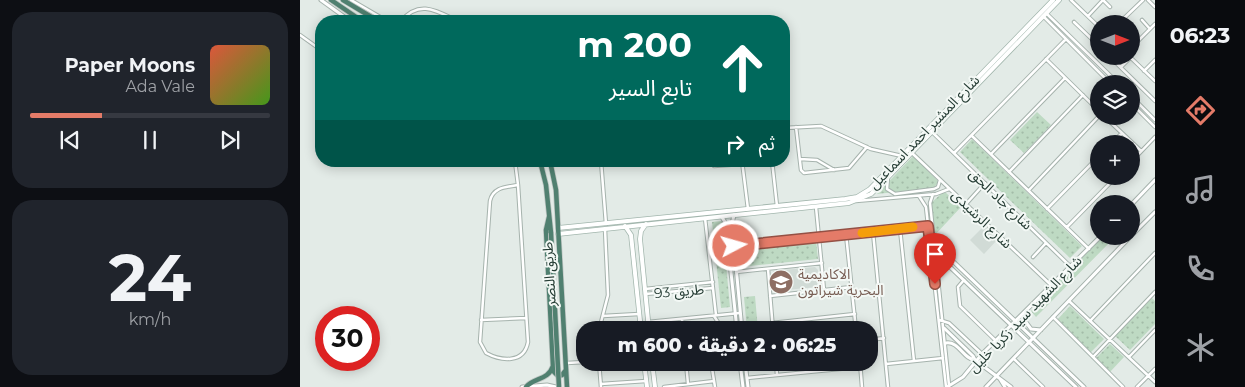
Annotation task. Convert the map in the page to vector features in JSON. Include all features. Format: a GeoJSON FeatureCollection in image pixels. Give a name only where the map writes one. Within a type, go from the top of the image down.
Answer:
{"type":"FeatureCollection","features":[{"type":"Feature","properties":{"kind":"highway"},"geometry":{"type":"LineString","coordinates":[[330,0],[353,15]]}},
{"type":"Feature","properties":{"kind":"highway"},"geometry":{"type":"LineString","coordinates":[[343,0],[369,15]]}},
{"type":"Feature","properties":{"kind":"highway","name":"طريق النصر"},"geometry":{"type":"LineString","coordinates":[[541,167],[551,233],[558,387]]}},
{"type":"Feature","properties":{"kind":"highway","name":"طريق النصر"},"geometry":{"type":"LineString","coordinates":[[551,167],[556,190],[567,387]]}},
{"type":"Feature","properties":{"kind":"highway"},"geometry":{"type":"LineString","coordinates":[[549,217],[546,230],[553,362],[556,375],[562,375],[566,370]]}},
{"type":"Feature","properties":{"kind":"highway"},"geometry":{"type":"LineString","coordinates":[[526,387],[529,383],[548,375],[553,362]]}},
{"type":"Feature","properties":{"kind":"main road","name":"شارع المشير احمد اسماعيل"},"geometry":{"type":"LineString","coordinates":[[558,231],[568,227],[625,226],[678,218],[706,218],[816,206],[855,201],[871,194],[1053,0]]}},
{"type":"Feature","properties":{"kind":"main road","name":"شارع المشير احمد اسماعيل"},"geometry":{"type":"LineString","coordinates":[[558,231],[568,232],[857,197],[870,189],[1059,0]]}},
{"type":"Feature","properties":{"kind":"main road"},"geometry":{"type":"LineString","coordinates":[[646,224],[640,235],[648,321]]}},
{"type":"Feature","properties":{"kind":"main road"},"geometry":{"type":"LineString","coordinates":[[625,226],[631,235],[640,321]]}},
{"type":"Feature","properties":{"kind":"main road"},"geometry":{"type":"LineString","coordinates":[[568,227],[568,232]]}},
{"type":"Feature","properties":{"kind":"main road"},"geometry":{"type":"LineString","coordinates":[[631,235],[636,232],[640,235]]}},
{"type":"Feature","properties":{"kind":"main road"},"geometry":{"type":"LineString","coordinates":[[645,371],[647,387]]}},
{"type":"Feature","properties":{"kind":"main road"},"geometry":{"type":"LineString","coordinates":[[653,371],[654,387]]}},
{"type":"Feature","properties":{"kind":"street"},"geometry":{"type":"LineString","coordinates":[[322,0],[342,15]]}},
{"type":"Feature","properties":{"kind":"street"},"geometry":{"type":"LineString","coordinates":[[351,0],[360,9],[374,15]]}},
{"type":"Feature","properties":{"kind":"street"},"geometry":{"type":"LineString","coordinates":[[1071,0],[1088,16],[1103,0],[1110,7]]}},
{"type":"Feature","properties":{"kind":"street"},"geometry":{"type":"LineString","coordinates":[[1127,15],[1143,0]]}},
{"type":"Feature","properties":{"kind":"street"},"geometry":{"type":"LineString","coordinates":[[1148,0],[1155,7]]}},
{"type":"Feature","properties":{"kind":"street"},"geometry":{"type":"LineString","coordinates":[[406,15],[412,8],[425,5],[446,15]]}},
{"type":"Feature","properties":{"kind":"street"},"geometry":{"type":"LineString","coordinates":[[1045,14],[1052,18],[1109,75]]}},
{"type":"Feature","properties":{"kind":"street"},"geometry":{"type":"LineString","coordinates":[[1045,14],[1048,22],[1103,75]]}},
{"type":"Feature","properties":{"kind":"street"},"geometry":{"type":"LineString","coordinates":[[1048,22],[1052,18]]}},
{"type":"Feature","properties":{"kind":"street"},"geometry":{"type":"LineString","coordinates":[[1142,20],[1150,29]]}},
{"type":"Feature","properties":{"kind":"street"},"geometry":{"type":"LineString","coordinates":[[1074,22],[1090,37]]}},
{"type":"Feature","properties":{"kind":"street"},"geometry":{"type":"LineString","coordinates":[[1140,39],[1155,24]]}},
{"type":"Feature","properties":{"kind":"street"},"geometry":{"type":"LineString","coordinates":[[300,35],[315,46]]}},
{"type":"Feature","properties":{"kind":"street"},"geometry":{"type":"LineString","coordinates":[[954,153],[1066,39]]}},
{"type":"Feature","properties":{"kind":"street"},"geometry":{"type":"LineString","coordinates":[[1046,59],[1090,103]]}},
{"type":"Feature","properties":{"kind":"street"},"geometry":{"type":"LineString","coordinates":[[1144,71],[1155,60]]}},
{"type":"Feature","properties":{"kind":"street"},"geometry":{"type":"LineString","coordinates":[[1118,65],[1155,101]]}},
{"type":"Feature","properties":{"kind":"street"},"geometry":{"type":"LineString","coordinates":[[1138,65],[1155,81]]}},
{"type":"Feature","properties":{"kind":"street"},"geometry":{"type":"LineString","coordinates":[[991,154],[1065,78]]}},
{"type":"Feature","properties":{"kind":"street"},"geometry":{"type":"LineString","coordinates":[[1010,172],[1082,95]]}},
{"type":"Feature","properties":{"kind":"street"},"geometry":{"type":"LineString","coordinates":[[1140,105],[1155,120]]}},
{"type":"Feature","properties":{"kind":"street"},"geometry":{"type":"LineString","coordinates":[[1140,112],[1155,127]]}},
{"type":"Feature","properties":{"kind":"street"},"geometry":{"type":"LineString","coordinates":[[1029,190],[1090,125]]}},
{"type":"Feature","properties":{"kind":"street"},"geometry":{"type":"LineString","coordinates":[[1114,125],[1142,151],[1155,138]]}},
{"type":"Feature","properties":{"kind":"street"},"geometry":{"type":"LineString","coordinates":[[790,128],[824,126],[867,147],[902,156]]}},
{"type":"Feature","properties":{"kind":"street"},"geometry":{"type":"LineString","coordinates":[[796,127],[801,170],[804,173],[851,167],[867,147]]}},
{"type":"Feature","properties":{"kind":"street","name":"شارع جاد الحق"},"geometry":{"type":"LineString","coordinates":[[931,131],[1071,267]]}},
{"type":"Feature","properties":{"kind":"street","name":"شارع جاد الحق"},"geometry":{"type":"LineString","coordinates":[[972,136],[1089,248]]}},
{"type":"Feature","properties":{"kind":"street","name":"شارع الرشيدى"},"geometry":{"type":"LineString","coordinates":[[911,152],[1052,286]]}},
{"type":"Feature","properties":{"kind":"street"},"geometry":{"type":"LineString","coordinates":[[800,159],[817,160],[834,170]]}},
{"type":"Feature","properties":{"kind":"street"},"geometry":{"type":"LineString","coordinates":[[1047,209],[1090,165]]}},
{"type":"Feature","properties":{"kind":"street"},"geometry":{"type":"LineString","coordinates":[[516,167],[518,185],[527,346],[523,354],[510,359],[499,358],[484,351],[480,342],[481,320],[491,195],[501,188],[518,185]]}},
{"type":"Feature","properties":{"kind":"street"},"geometry":{"type":"LineString","coordinates":[[601,167],[606,226],[608,295],[602,321]]}},
{"type":"Feature","properties":{"kind":"street"},"geometry":{"type":"LineString","coordinates":[[743,167],[748,209]]}},
{"type":"Feature","properties":{"kind":"street"},"geometry":{"type":"LineString","coordinates":[[773,167],[776,206]]}},
{"type":"Feature","properties":{"kind":"street","name":"شارع المشير احمد اسماعيل"},"geometry":{"type":"LineString","coordinates":[[889,176],[886,186],[892,194],[936,189]]}},
{"type":"Feature","properties":{"kind":"street"},"geometry":{"type":"LineString","coordinates":[[938,193],[936,189],[940,180]]}},
{"type":"Feature","properties":{"kind":"street"},"geometry":{"type":"LineString","coordinates":[[1140,196],[1155,180]]}},
{"type":"Feature","properties":{"kind":"street"},"geometry":{"type":"LineString","coordinates":[[966,204],[985,183]]}},
{"type":"Feature","properties":{"kind":"street"},"geometry":{"type":"LineString","coordinates":[[1067,227],[1108,185]]}},
{"type":"Feature","properties":{"kind":"street","name":"شارع المشير احمد اسماعيل"},"geometry":{"type":"LineString","coordinates":[[855,201],[920,196],[938,193],[949,188]]}},
{"type":"Feature","properties":{"kind":"street"},"geometry":{"type":"LineString","coordinates":[[933,194],[930,203],[935,244],[939,320],[946,343],[948,387]]}},
{"type":"Feature","properties":{"kind":"street"},"geometry":{"type":"LineString","coordinates":[[920,196],[925,204],[935,265],[943,320],[943,358],[948,387]]}},
{"type":"Feature","properties":{"kind":"street"},"geometry":{"type":"LineString","coordinates":[[925,204],[930,203]]}},
{"type":"Feature","properties":{"kind":"street"},"geometry":{"type":"LineString","coordinates":[[816,206],[824,290]]}},
{"type":"Feature","properties":{"kind":"street","name":"شارع الشهيد سيد زكريا خليل"},"geometry":{"type":"LineString","coordinates":[[1140,227],[1155,212]]}},
{"type":"Feature","properties":{"kind":"street"},"geometry":{"type":"LineString","coordinates":[[734,215],[732,224],[741,321]]}},
{"type":"Feature","properties":{"kind":"street"},"geometry":{"type":"LineString","coordinates":[[722,216],[726,224],[736,321]]}},
{"type":"Feature","properties":{"kind":"street"},"geometry":{"type":"LineString","coordinates":[[706,218],[715,315],[718,321]]}},
{"type":"Feature","properties":{"kind":"street"},"geometry":{"type":"LineString","coordinates":[[734,246],[928,226]]}},
{"type":"Feature","properties":{"kind":"street"},"geometry":{"type":"LineString","coordinates":[[900,229],[914,361]]}},
{"type":"Feature","properties":{"kind":"street"},"geometry":{"type":"LineString","coordinates":[[873,232],[888,387]]}},
{"type":"Feature","properties":{"kind":"street"},"geometry":{"type":"LineString","coordinates":[[846,234],[855,321]]}},
{"type":"Feature","properties":{"kind":"street"},"geometry":{"type":"LineString","coordinates":[[1033,257],[1046,243]]}},
{"type":"Feature","properties":{"kind":"street"},"geometry":{"type":"LineString","coordinates":[[935,244],[1084,387]]}},
{"type":"Feature","properties":{"kind":"street","name":"شارع الشهيد سيد زكريا خليل"},"geometry":{"type":"LineString","coordinates":[[948,387],[960,380],[982,354],[1092,245]]}},
{"type":"Feature","properties":{"kind":"street","name":"شارع الشهيد سيد زكريا خليل"},"geometry":{"type":"LineString","coordinates":[[986,387],[998,378],[1040,330],[1122,245]]}},
{"type":"Feature","properties":{"kind":"street"},"geometry":{"type":"LineString","coordinates":[[1090,321],[1155,253]]}},
{"type":"Feature","properties":{"kind":"street"},"geometry":{"type":"LineString","coordinates":[[943,264],[948,258]]}},
{"type":"Feature","properties":{"kind":"street"},"geometry":{"type":"LineString","coordinates":[[730,269],[736,272],[822,263]]}},
{"type":"Feature","properties":{"kind":"street"},"geometry":{"type":"LineString","coordinates":[[935,265],[943,264],[951,268],[1076,387]]}},
{"type":"Feature","properties":{"kind":"street"},"geometry":{"type":"LineString","coordinates":[[768,269],[772,321]]}},
{"type":"Feature","properties":{"kind":"street"},"geometry":{"type":"LineString","coordinates":[[731,277],[736,272]]}},
{"type":"Feature","properties":{"kind":"street"},"geometry":{"type":"LineString","coordinates":[[964,280],[958,287],[959,304],[996,341]]}},
{"type":"Feature","properties":{"kind":"street","name":"طريق 93"},"geometry":{"type":"LineString","coordinates":[[645,289],[712,282]]}},
{"type":"Feature","properties":{"kind":"street"},"geometry":{"type":"LineString","coordinates":[[770,296],[852,287]]}},
{"type":"Feature","properties":{"kind":"street","name":"طريق 93"},"geometry":{"type":"LineString","coordinates":[[645,294],[713,288]]}},
{"type":"Feature","properties":{"kind":"street"},"geometry":{"type":"LineString","coordinates":[[1092,357],[1155,292]]}},
{"type":"Feature","properties":{"kind":"street"},"geometry":{"type":"LineString","coordinates":[[1069,300],[1155,382]]}},
{"type":"Feature","properties":{"kind":"street"},"geometry":{"type":"LineString","coordinates":[[659,321],[740,313]]}},
{"type":"Feature","properties":{"kind":"street"},"geometry":{"type":"LineString","coordinates":[[1025,313],[1024,321],[1031,329],[1040,330]]}},
{"type":"Feature","properties":{"kind":"street"},"geometry":{"type":"LineString","coordinates":[[603,316],[639,314]]}},
{"type":"Feature","properties":{"kind":"street"},"geometry":{"type":"LineString","coordinates":[[790,321],[855,314]]}},
{"type":"Feature","properties":{"kind":"street"},"geometry":{"type":"LineString","coordinates":[[1053,317],[1122,387]]}},
{"type":"Feature","properties":{"kind":"street"},"geometry":{"type":"LineString","coordinates":[[481,320],[526,318]]}},
{"type":"Feature","properties":{"kind":"street"},"geometry":{"type":"LineString","coordinates":[[939,320],[943,320],[982,354]]}},
{"type":"Feature","properties":{"kind":"street"},"geometry":{"type":"LineString","coordinates":[[942,328],[955,337],[974,356],[976,361]]}},
{"type":"Feature","properties":{"kind":"street"},"geometry":{"type":"LineString","coordinates":[[1129,357],[1155,330]]}},
{"type":"Feature","properties":{"kind":"street"},"geometry":{"type":"LineString","coordinates":[[946,343],[951,342],[955,337]]}},
{"type":"Feature","properties":{"kind":"street"},"geometry":{"type":"LineString","coordinates":[[878,339],[884,338]]}},
{"type":"Feature","properties":{"kind":"street"},"geometry":{"type":"LineString","coordinates":[[951,342],[970,359],[976,361],[1011,387]]}},
{"type":"Feature","properties":{"kind":"street"},"geometry":{"type":"LineString","coordinates":[[886,364],[943,358]]}},
{"type":"Feature","properties":{"kind":"street"},"geometry":{"type":"LineString","coordinates":[[1014,359],[1043,387]]}},
{"type":"Feature","properties":{"kind":"street"},"geometry":{"type":"LineString","coordinates":[[566,363],[576,362]]}},
{"type":"Feature","properties":{"kind":"street"},"geometry":{"type":"LineString","coordinates":[[1137,387],[1155,369]]}},
{"type":"Feature","properties":{"kind":"street"},"geometry":{"type":"LineString","coordinates":[[600,371],[601,385],[646,381]]}},
{"type":"Feature","properties":{"kind":"street"},"geometry":{"type":"LineString","coordinates":[[687,371],[688,384]]}},
{"type":"Feature","properties":{"kind":"street"},"geometry":{"type":"LineString","coordinates":[[712,371],[715,387]]}},
{"type":"Feature","properties":{"kind":"street"},"geometry":{"type":"LineString","coordinates":[[741,371],[743,387]]}},
{"type":"Feature","properties":{"kind":"street"},"geometry":{"type":"LineString","coordinates":[[746,371],[748,387]]}},
{"type":"Feature","properties":{"kind":"street"},"geometry":{"type":"LineString","coordinates":[[777,371],[777,375]]}},
{"type":"Feature","properties":{"kind":"street"},"geometry":{"type":"LineString","coordinates":[[747,378],[818,371]]}},
{"type":"Feature","properties":{"kind":"street"},"geometry":{"type":"LineString","coordinates":[[860,371],[862,387]]}},
{"type":"Feature","properties":{"kind":"street"},"geometry":{"type":"LineString","coordinates":[[998,378],[1005,387]]}},
{"type":"Feature","properties":{"kind":"street"},"geometry":{"type":"LineString","coordinates":[[664,387],[714,381]]}},
{"type":"Feature","properties":{"kind":"street"},"geometry":{"type":"LineString","coordinates":[[522,387],[547,385],[558,387]]}},
{"type":"Feature","properties":{"kind":"shaded area"},"geometry":{"type":"Polygon","coordinates":[[[984,226],[998,239],[984,254],[970,240],[984,226]]]}},
{"type":"Feature","properties":{"kind":"shaded area"},"geometry":{"type":"Polygon","coordinates":[[[815,267],[818,270],[817,287],[775,291],[772,289],[773,271],[815,267]]]}},
{"type":"Feature","properties":{"kind":"green space"},"geometry":{"type":"Polygon","coordinates":[[[1037,112],[1051,125],[1024,153],[1010,140],[1037,112]]]}},
{"type":"Feature","properties":{"kind":"green space"},"geometry":{"type":"Polygon","coordinates":[[[972,139],[1082,246],[1070,258],[960,152],[972,139]]]}},
{"type":"Feature","properties":{"kind":"green space"},"geometry":{"type":"Polygon","coordinates":[[[913,156],[939,182],[933,188],[877,194],[913,156]]]}},
{"type":"Feature","properties":{"kind":"green space"},"geometry":{"type":"Polygon","coordinates":[[[944,191],[961,207],[934,236],[931,203],[944,191]]]}},
{"type":"Feature","properties":{"kind":"green space"},"geometry":{"type":"Polygon","coordinates":[[[722,221],[730,307],[721,308],[712,222],[722,221]]]}},
{"type":"Feature","properties":{"kind":"green space"},"geometry":{"type":"Polygon","coordinates":[[[816,240],[818,259],[740,267],[738,248],[816,240]]]}},
{"type":"Feature","properties":{"kind":"green space"},"geometry":{"type":"Polygon","coordinates":[[[1094,245],[1107,245],[1036,317],[1031,311],[1094,245]]]}},
{"type":"Feature","properties":{"kind":"green space"},"geometry":{"type":"Polygon","coordinates":[[[755,296],[757,321],[746,321],[744,297],[755,296]]]}},
{"type":"Feature","properties":{"kind":"green space"},"geometry":{"type":"Polygon","coordinates":[[[1152,298],[1155,301],[1155,324],[1130,350],[1115,336],[1152,298]]]}},
{"type":"Feature","properties":{"kind":"green space"},"geometry":{"type":"Polygon","coordinates":[[[1070,306],[1104,339],[1090,353],[1056,321],[1070,306]]]}},
{"type":"Feature","properties":{"kind":"green space"},"geometry":{"type":"Polygon","coordinates":[[[1110,344],[1124,357],[1110,372],[1096,358],[1110,344]]]}},
{"type":"Feature","properties":{"kind":"slow traffic"},"geometry":{"type":"LineString","coordinates":[[862,233],[913,227]]}},
{"type":"Feature","properties":{"kind":"place","name":"الاكاديمية البحرية شيراتون"},"geometry":{"type":"Point","coordinates":[781,282]}},
{"type":"Feature","properties":{"kind":"route"},"geometry":{"type":"LineString","coordinates":[[734,246],[928,226],[935,284]]}}]}
